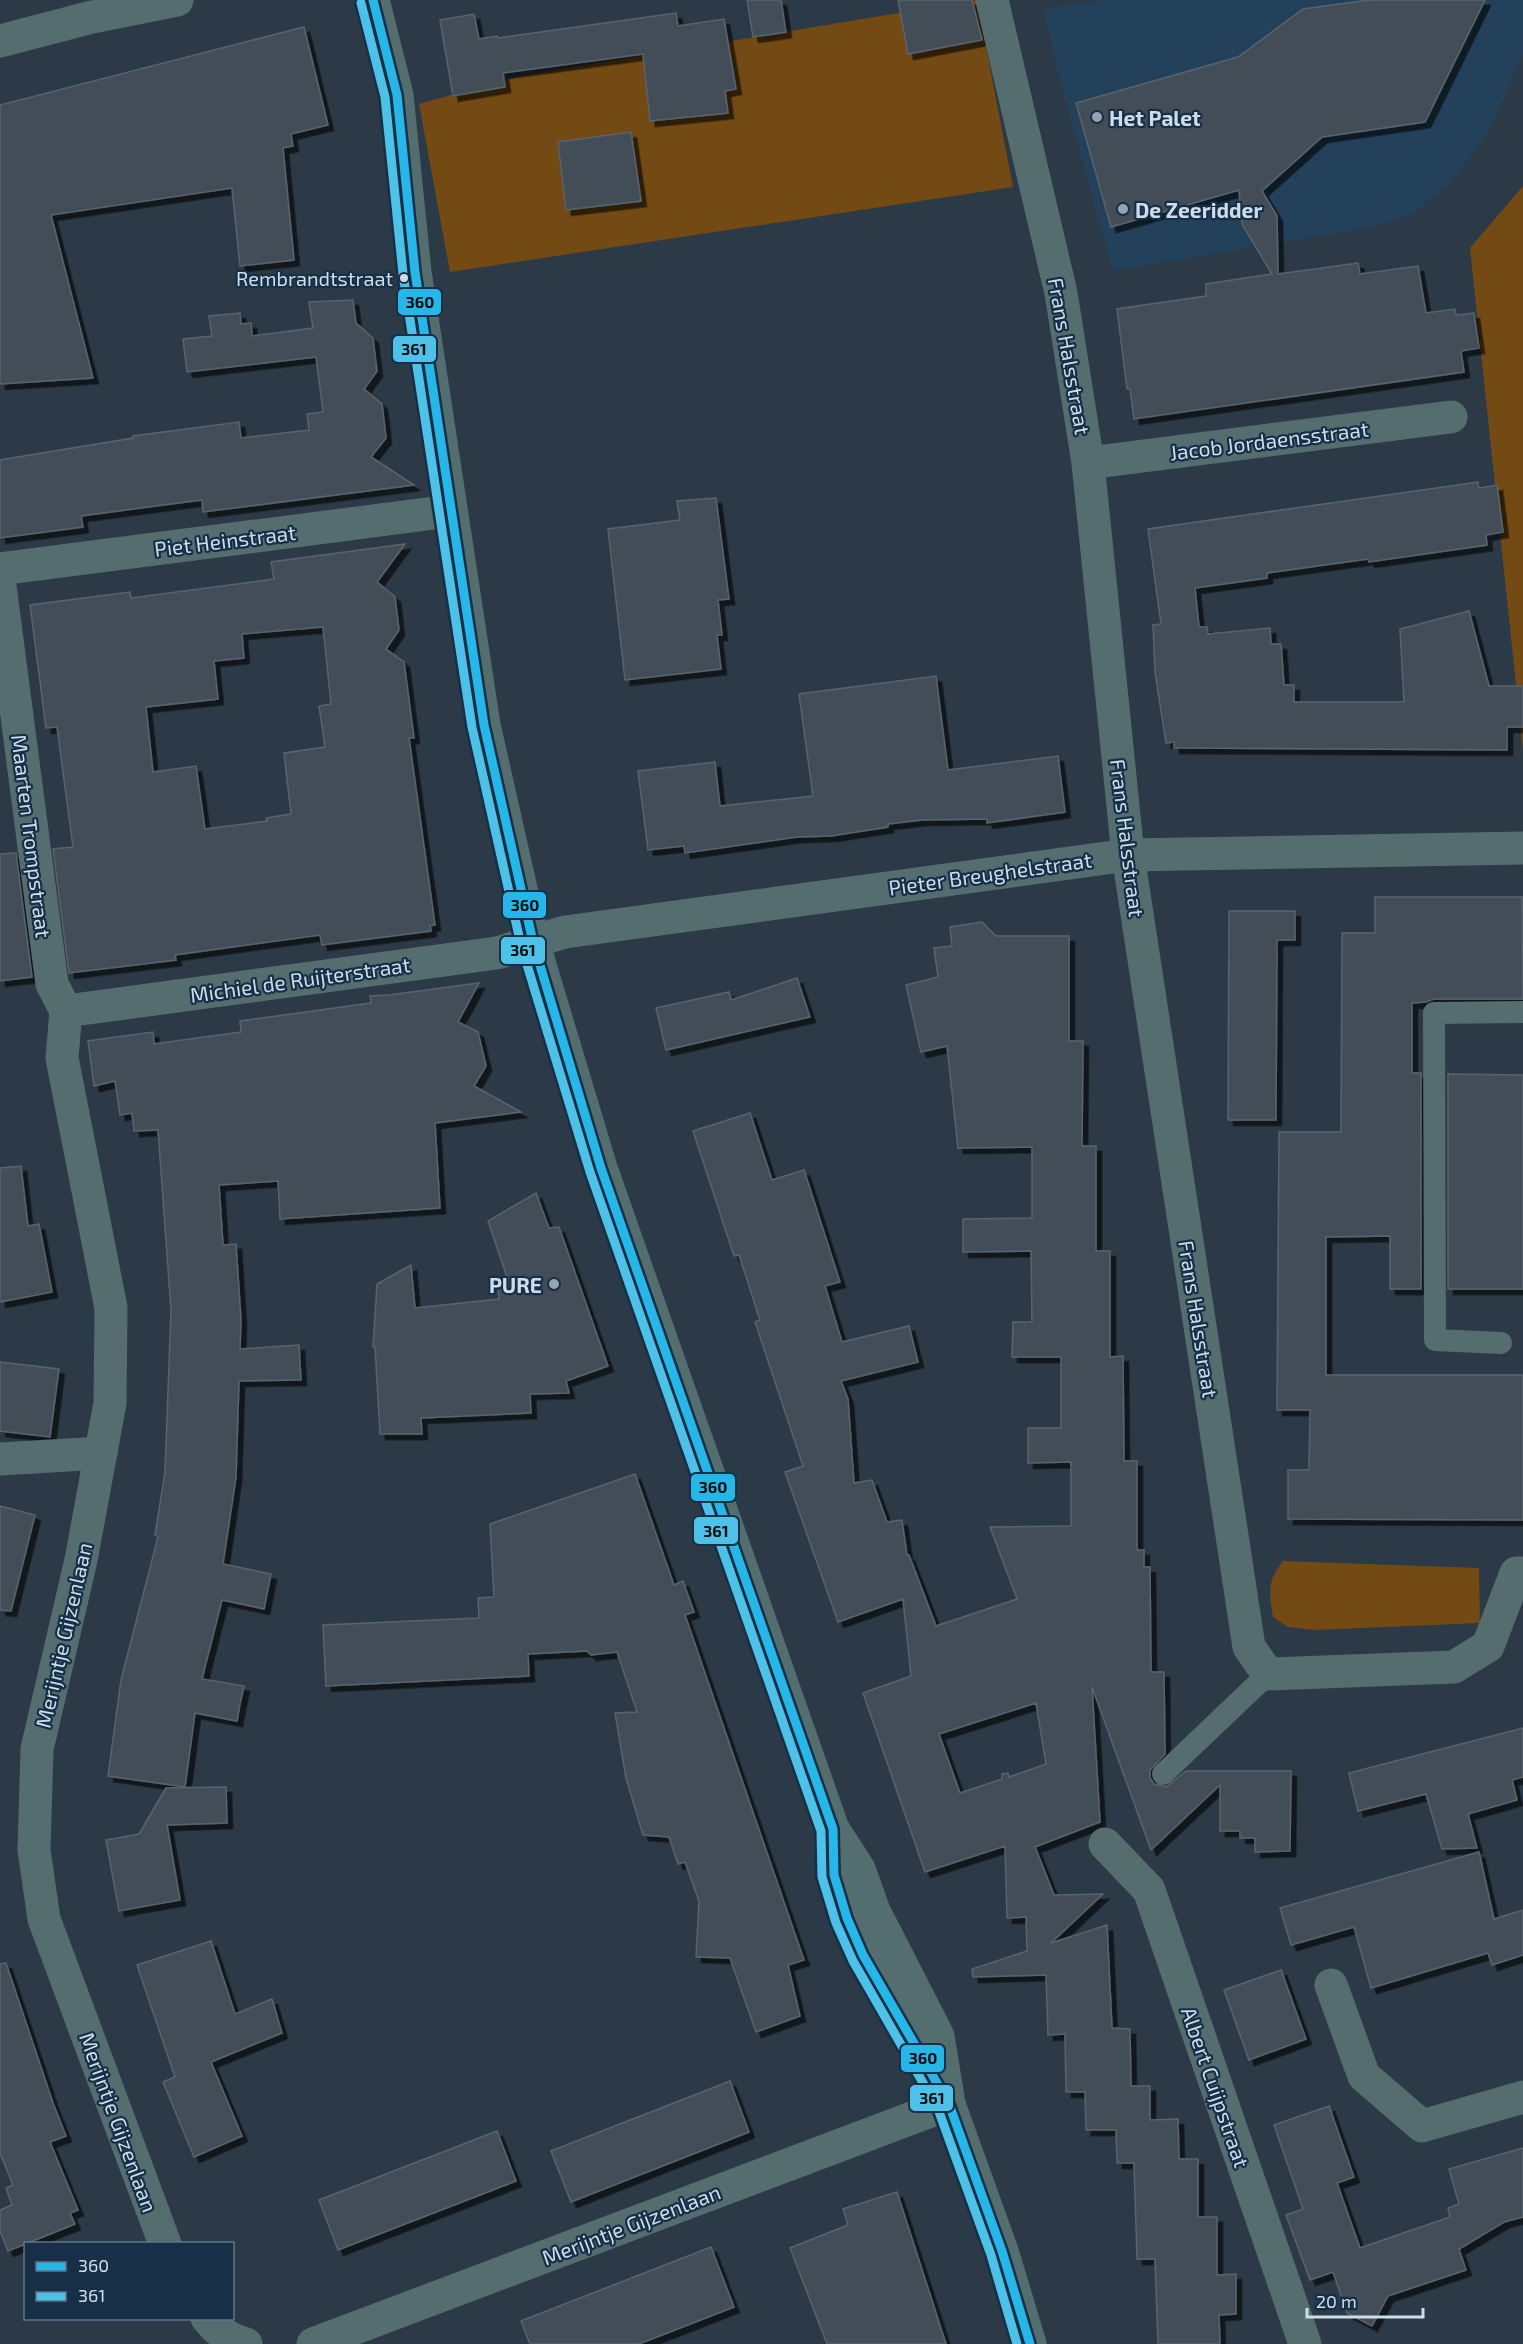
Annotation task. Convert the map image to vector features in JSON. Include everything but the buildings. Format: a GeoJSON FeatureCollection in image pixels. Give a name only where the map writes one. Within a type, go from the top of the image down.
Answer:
{"type":"FeatureCollection","features":[{"type":"Feature","properties":{"kind":"street"},"geometry":{"type":"LineString","coordinates":[[0,41],[90,9],[177,0]]}},
{"type":"Feature","properties":{"kind":"street"},"geometry":{"type":"LineString","coordinates":[[373,0],[397,95],[415,272],[484,725],[532,942],[601,1168],[833,1829],[859,1869],[874,1911],[938,2036],[949,2104],[1002,2251],[1030,2344]]}},
{"type":"Feature","properties":{"kind":"street","name":"Frans Halsstraat"},"geometry":{"type":"LineString","coordinates":[[992,0],[1061,293],[1088,463],[1128,855],[1249,1647],[1268,1674]]}},
{"type":"Feature","properties":{"kind":"street","name":"Jacob Jordaensstraat"},"geometry":{"type":"LineString","coordinates":[[1088,463],[1450,417]]}},
{"type":"Feature","properties":{"kind":"street","name":"Piet Heinstraat"},"geometry":{"type":"LineString","coordinates":[[0,569],[450,511]]}},
{"type":"Feature","properties":{"kind":"street","name":"Maarten Trompstraat"},"geometry":{"type":"LineString","coordinates":[[0,586],[52,984],[66,1011]]}},
{"type":"Feature","properties":{"kind":"street","name":"Pieter Breughelstraat"},"geometry":{"type":"LineString","coordinates":[[532,942],[565,932],[1128,855],[1523,848]]}},
{"type":"Feature","properties":{"kind":"street","name":"Michiel de Ruijterstraat"},"geometry":{"type":"LineString","coordinates":[[66,1011],[497,953],[532,942]]}},
{"type":"Feature","properties":{"kind":"street","name":"Merijntje Gijzenlaan"},"geometry":{"type":"LineString","coordinates":[[66,1011],[62,1058],[111,1308],[110,1403],[81,1560],[37,1749],[34,1850],[44,1919],[164,2242]]}},
{"type":"Feature","properties":{"kind":"street"},"geometry":{"type":"LineString","coordinates":[[0,1459],[101,1453]]}},
{"type":"Feature","properties":{"kind":"street"},"geometry":{"type":"LineString","coordinates":[[1268,1674],[1454,1666],[1488,1646],[1516,1573],[1523,1573]]}},
{"type":"Feature","properties":{"kind":"street","name":"Albert Cuijpstraat"},"geometry":{"type":"LineString","coordinates":[[1105,1844],[1149,1890],[1305,2344]]}},
{"type":"Feature","properties":{"kind":"street"},"geometry":{"type":"LineString","coordinates":[[1331,1985],[1364,2076],[1422,2126],[1523,2097]]}},
{"type":"Feature","properties":{"kind":"street","name":"Merijntje Gijzenlaan"},"geometry":{"type":"LineString","coordinates":[[314,2344],[949,2104]]}},
{"type":"Feature","properties":{"kind":"street"},"geometry":{"type":"LineString","coordinates":[[208,2320],[233,2340],[246,2344]]}},
{"type":"Feature","properties":{"kind":"lane"},"geometry":{"type":"LineString","coordinates":[[1501,1343],[1435,1340],[1434,1012],[1523,1012]]}},
{"type":"Feature","properties":{"kind":"lane"},"geometry":{"type":"LineString","coordinates":[[1163,1774],[1268,1674]]}},
{"type":"Feature","properties":{"kind":"shaded area"},"geometry":{"type":"Polygon","coordinates":[[[977,0],[1013,187],[450,272],[419,104],[515,77],[977,0]]]}},
{"type":"Feature","properties":{"kind":"shaded area"},"geometry":{"type":"Polygon","coordinates":[[[1103,0],[1523,0],[1523,54],[1489,131],[1450,184],[1412,214],[1363,229],[1113,271],[1061,85],[1043,9],[1103,0]]]}},
{"type":"Feature","properties":{"kind":"shaded area"},"geometry":{"type":"Polygon","coordinates":[[[1523,186],[1523,751],[1470,248],[1523,186]]]}},
{"type":"Feature","properties":{"kind":"shaded area"},"geometry":{"type":"Polygon","coordinates":[[[1283,1561],[1479,1568],[1480,1623],[1314,1630],[1288,1627],[1273,1617],[1271,1601],[1270,1587],[1283,1561]]]}},
{"type":"Feature","properties":{"kind":"transit line","name":"360"},"geometry":{"type":"LineString","coordinates":[[373,0],[397,95],[415,272],[484,725],[533,942],[601,1168],[833,1829],[834,1875],[847,1918],[863,1955],[949,2104],[1002,2251],[1030,2344]]}},
{"type":"Feature","properties":{"kind":"transit line","name":"361"},"geometry":{"type":"LineString","coordinates":[[361,3],[385,97],[403,274],[472,727],[521,945],[590,1172],[821,1831],[822,1877],[836,1923],[853,1961],[938,2109],[991,2255],[1017,2344]]}},
{"type":"Feature","properties":{"kind":"place","name":"Het Palet"},"geometry":{"type":"Point","coordinates":[1097,117]}},
{"type":"Feature","properties":{"kind":"place","name":"De Zeeridder"},"geometry":{"type":"Point","coordinates":[1123,209]}},
{"type":"Feature","properties":{"kind":"place","name":"Rembrandtstraat"},"geometry":{"type":"Point","coordinates":[404,278]}},
{"type":"Feature","properties":{"kind":"place","name":"PURE"},"geometry":{"type":"Point","coordinates":[554,1284]}}]}
